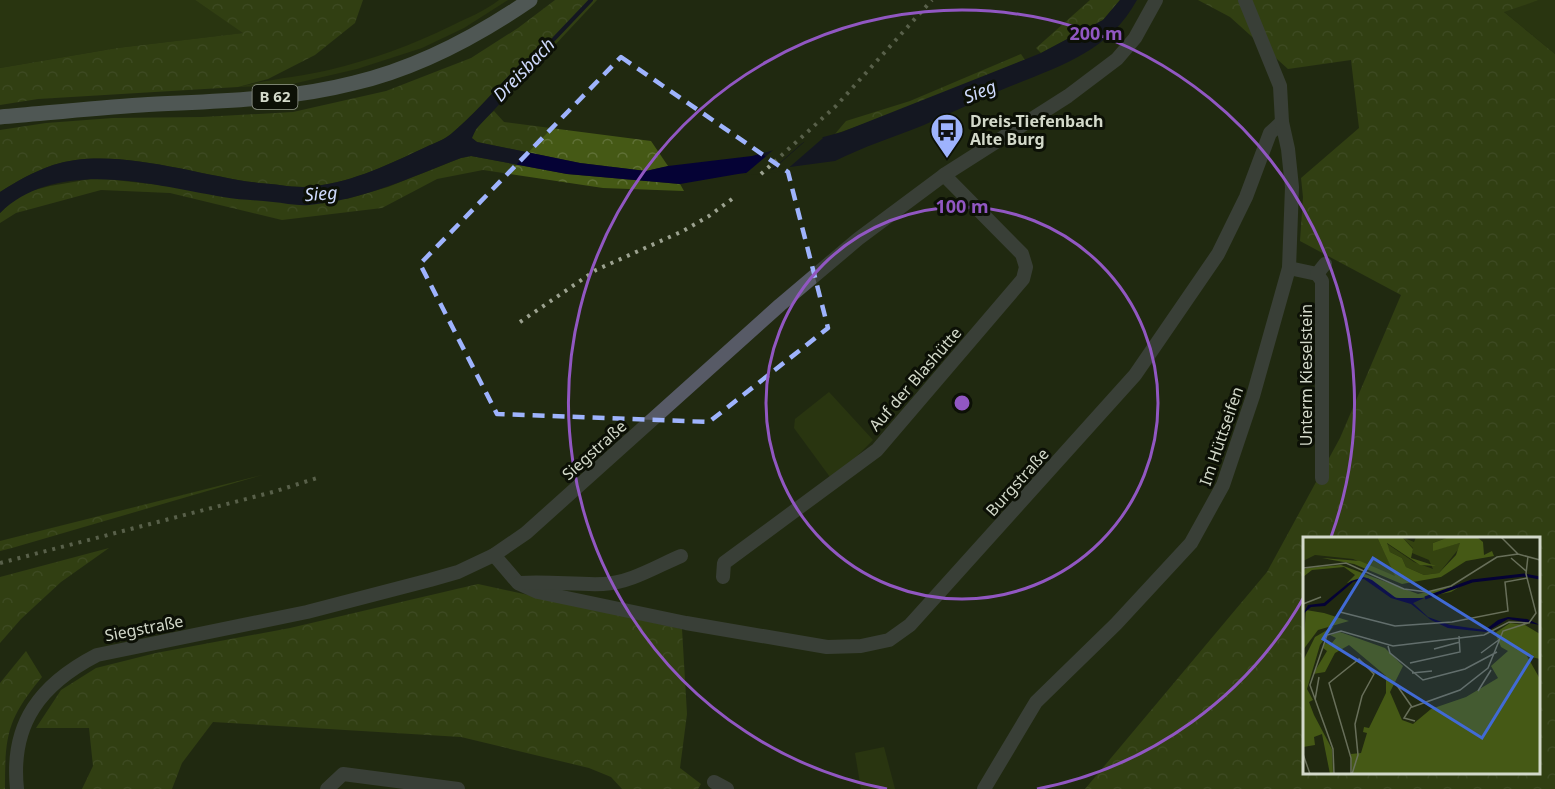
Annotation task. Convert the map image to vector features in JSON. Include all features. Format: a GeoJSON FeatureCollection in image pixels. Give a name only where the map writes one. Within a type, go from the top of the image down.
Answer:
{"type":"FeatureCollection","features":[{"type":"Feature","properties":{"kind":"main road","name":"B 62"},"geometry":{"type":"LineString","coordinates":[[0,117],[142,105],[231,102],[297,94],[354,83],[395,71],[452,48],[530,0]]}},
{"type":"Feature","properties":{"kind":"street","name":"Siegstraße"},"geometry":{"type":"LineString","coordinates":[[17,789],[15,766],[17,748],[26,720],[44,692],[77,665],[98,655],[307,612],[458,572],[494,555],[526,533],[858,238],[944,175],[1068,96],[1108,67],[1135,38],[1156,0]]}},
{"type":"Feature","properties":{"kind":"street"},"geometry":{"type":"LineString","coordinates":[[1245,0],[1280,86],[1282,122]]}},
{"type":"Feature","properties":{"kind":"street","name":"Im Hüttseifen"},"geometry":{"type":"LineString","coordinates":[[984,789],[1036,702],[1116,624],[1191,543],[1223,485],[1253,396],[1289,268],[1292,187],[1288,149],[1282,122]]}},
{"type":"Feature","properties":{"kind":"street","name":"Burgstraße"},"geometry":{"type":"LineString","coordinates":[[494,555],[518,583],[538,592],[686,623],[827,647],[861,646],[889,640],[910,625],[1135,375],[1218,254],[1246,197],[1270,133],[1282,122]]}},
{"type":"Feature","properties":{"kind":"street","name":"Auf der Blashütte"},"geometry":{"type":"LineString","coordinates":[[723,577],[724,563],[877,450],[1023,279],[1026,267],[1022,254],[944,175]]}},
{"type":"Feature","properties":{"kind":"street","name":"Unterm Kieselstein"},"geometry":{"type":"LineString","coordinates":[[1289,268],[1321,269],[1322,478]]}},
{"type":"Feature","properties":{"kind":"street"},"geometry":{"type":"LineString","coordinates":[[518,583],[541,581],[604,584],[621,581],[681,556]]}},
{"type":"Feature","properties":{"kind":"street"},"geometry":{"type":"LineString","coordinates":[[327,789],[343,774],[458,789]]}},
{"type":"Feature","properties":{"kind":"street"},"geometry":{"type":"LineString","coordinates":[[714,782],[727,789]]}},
{"type":"Feature","properties":{"kind":"highlighted area"},"geometry":{"type":"Polygon","coordinates":[[[621,57],[788,172],[828,328],[709,422],[497,414],[420,264],[621,57]]]}},
{"type":"Feature","properties":{"kind":"green space"},"geometry":{"type":"Polygon","coordinates":[[[0,0],[195,0],[244,33],[117,48],[0,68],[0,0]]]}},
{"type":"Feature","properties":{"kind":"green space"},"geometry":{"type":"Polygon","coordinates":[[[195,0],[363,0],[355,23],[315,55],[268,79],[238,87],[38,99],[0,105],[0,68],[117,48],[243,33],[195,0]]]}},
{"type":"Feature","properties":{"kind":"green space"},"geometry":{"type":"Polygon","coordinates":[[[499,0],[508,0],[464,28],[422,48],[357,69],[288,85],[238,87],[329,70],[376,57],[436,33],[482,11],[499,0]]]}},
{"type":"Feature","properties":{"kind":"green space"},"geometry":{"type":"Polygon","coordinates":[[[555,0],[597,0],[524,78],[536,57],[525,59],[470,117],[448,136],[358,176],[329,184],[294,187],[156,164],[102,158],[53,165],[25,177],[0,192],[0,130],[46,123],[113,118],[202,117],[293,112],[386,91],[471,58],[518,28],[555,0]]]}},
{"type":"Feature","properties":{"kind":"green space"},"geometry":{"type":"Polygon","coordinates":[[[1090,0],[1120,0],[1103,20],[1041,53],[1036,48],[1090,0]]]}},
{"type":"Feature","properties":{"kind":"green space"},"geometry":{"type":"Polygon","coordinates":[[[1198,0],[1539,0],[1504,12],[1555,54],[1555,789],[1085,789],[1267,572],[1340,438],[1401,295],[1300,241],[1303,197],[1301,178],[1359,128],[1351,60],[1288,69],[1230,17],[1198,0]]]}},
{"type":"Feature","properties":{"kind":"green space"},"geometry":{"type":"Polygon","coordinates":[[[1539,0],[1555,0],[1555,54],[1503,11],[1539,0]]]}},
{"type":"Feature","properties":{"kind":"green space"},"geometry":{"type":"Polygon","coordinates":[[[1021,54],[1025,60],[892,114],[835,134],[846,121],[910,101],[1021,54]]]}},
{"type":"Feature","properties":{"kind":"green space"},"geometry":{"type":"Polygon","coordinates":[[[494,111],[504,122],[651,141],[668,166],[646,171],[580,163],[477,142],[471,138],[481,123],[494,111]]]}},
{"type":"Feature","properties":{"kind":"green space"},"geometry":{"type":"Polygon","coordinates":[[[471,156],[567,174],[680,184],[684,191],[603,188],[483,170],[437,179],[382,208],[282,220],[170,193],[101,190],[16,213],[0,223],[0,213],[12,201],[27,192],[97,178],[347,199],[388,187],[471,156]]]}},
{"type":"Feature","properties":{"kind":"green space"},"geometry":{"type":"Polygon","coordinates":[[[829,392],[873,440],[855,458],[830,477],[794,428],[795,419],[829,392]]]}},
{"type":"Feature","properties":{"kind":"green space"},"geometry":{"type":"Polygon","coordinates":[[[262,475],[12,548],[0,551],[0,541],[262,475]]]}},
{"type":"Feature","properties":{"kind":"green space"},"geometry":{"type":"Polygon","coordinates":[[[109,548],[61,582],[21,619],[0,643],[0,577],[109,548]]]}},
{"type":"Feature","properties":{"kind":"green space"},"geometry":{"type":"Polygon","coordinates":[[[478,584],[682,629],[687,714],[680,768],[701,784],[698,789],[622,789],[611,777],[589,768],[461,737],[213,722],[182,763],[172,789],[82,789],[93,766],[89,728],[36,728],[61,690],[96,668],[156,653],[290,628],[478,584]]]}},
{"type":"Feature","properties":{"kind":"green space"},"geometry":{"type":"Polygon","coordinates":[[[26,651],[42,677],[21,705],[10,728],[7,741],[5,789],[0,789],[0,683],[26,651]]]}},
{"type":"Feature","properties":{"kind":"green space"},"geometry":{"type":"Polygon","coordinates":[[[884,747],[895,789],[861,789],[855,753],[884,747]]]}},
{"type":"Feature","properties":{"kind":"water","name":"Sieg"},"geometry":{"type":"Polygon","coordinates":[[[1120,0],[1137,0],[1125,19],[1110,34],[1077,58],[835,161],[680,184],[567,174],[471,156],[368,193],[304,205],[229,198],[137,182],[77,180],[49,185],[23,196],[0,213],[0,192],[19,180],[53,165],[77,160],[102,158],[129,160],[294,187],[329,184],[358,176],[448,136],[470,117],[525,59],[537,57],[524,78],[476,129],[472,138],[477,142],[580,163],[646,171],[668,166],[752,156],[842,132],[1041,53],[1103,20],[1120,0]]]}},
{"type":"Feature","properties":{"kind":"pier"},"geometry":{"type":"Polygon","coordinates":[[[820,135],[823,138],[785,171],[769,173],[810,137],[820,135]]]}},
{"type":"Feature","properties":{"kind":"pier"},"geometry":{"type":"Polygon","coordinates":[[[808,138],[767,174],[744,175],[778,146],[808,138]]]}},
{"type":"Feature","properties":{"kind":"waterway","name":"Dreisbach"},"geometry":{"type":"LineString","coordinates":[[534,60],[591,0]]}},
{"type":"Feature","properties":{"kind":"railway"},"geometry":{"type":"LineString","coordinates":[[761,174],[836,106],[932,0]]}},
{"type":"Feature","properties":{"kind":"railway"},"geometry":{"type":"LineString","coordinates":[[520,322],[596,270],[683,231],[709,216],[736,196]]}},
{"type":"Feature","properties":{"kind":"railway"},"geometry":{"type":"LineString","coordinates":[[0,563],[273,492],[317,478]]}},
{"type":"Feature","properties":{"kind":"place","name":"Dreis-Tiefenbach Alte Burg"},"geometry":{"type":"Point","coordinates":[947,159]}}]}
